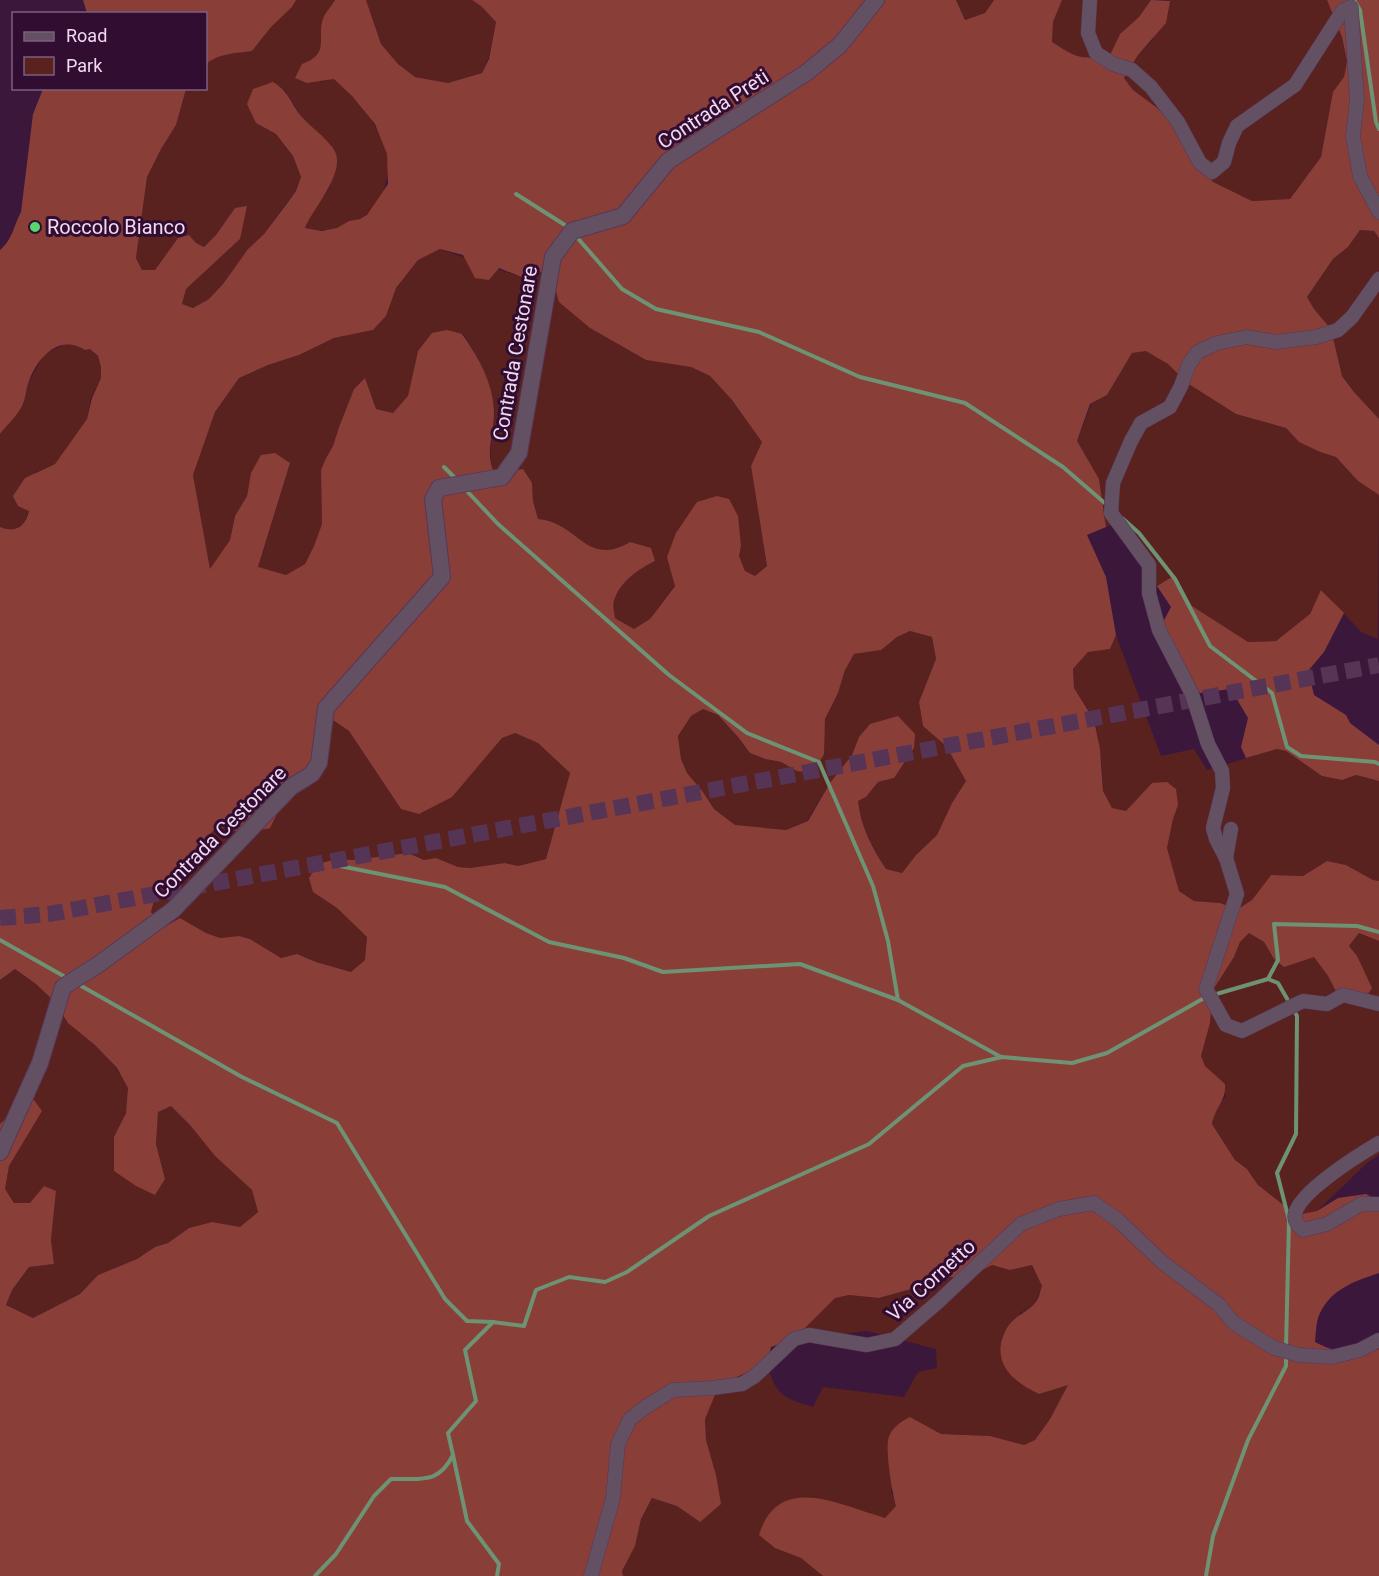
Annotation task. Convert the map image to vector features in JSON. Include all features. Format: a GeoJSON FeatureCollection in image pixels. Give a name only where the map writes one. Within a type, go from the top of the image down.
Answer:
{"type":"FeatureCollection","features":[{"type":"Feature","properties":{"kind":"street","name":"Contrada Preti"},"geometry":{"type":"LineString","coordinates":[[569,234],[623,216],[668,161],[806,73],[840,45],[876,0]]}},
{"type":"Feature","properties":{"kind":"street"},"geometry":{"type":"LineString","coordinates":[[1090,0],[1088,33],[1096,53],[1113,64],[1132,70],[1151,87],[1178,122],[1200,163],[1212,172],[1224,162],[1237,126],[1295,85],[1343,10],[1351,7],[1357,100],[1353,136],[1360,176],[1379,212]]}},
{"type":"Feature","properties":{"kind":"street","name":"Contrada Cestonare"},"geometry":{"type":"LineString","coordinates":[[0,1152],[40,1063],[63,987],[173,910],[291,787],[312,774],[319,763],[326,708],[442,578],[433,499],[439,488],[502,477],[519,453],[554,257],[569,234]]}},
{"type":"Feature","properties":{"kind":"street"},"geometry":{"type":"LineString","coordinates":[[1379,279],[1352,317],[1338,330],[1316,337],[1276,342],[1247,337],[1217,343],[1198,352],[1189,364],[1170,407],[1142,423],[1131,441],[1113,483],[1111,513],[1149,565],[1149,593],[1159,630],[1192,694],[1208,744],[1222,771],[1223,788],[1213,828],[1226,858],[1237,894],[1206,989],[1226,1025],[1242,1031],[1303,1001],[1327,1004],[1343,995],[1379,1004]]}},
{"type":"Feature","properties":{"kind":"street"},"geometry":{"type":"LineString","coordinates":[[1226,858],[1231,829]]}},
{"type":"Feature","properties":{"kind":"street"},"geometry":{"type":"LineString","coordinates":[[1379,1143],[1346,1162],[1300,1202],[1295,1214],[1296,1223],[1303,1230],[1327,1224],[1361,1204],[1379,1204]]}},
{"type":"Feature","properties":{"kind":"street","name":"Via Cornetto"},"geometry":{"type":"LineString","coordinates":[[591,1576],[613,1498],[618,1444],[630,1419],[673,1390],[742,1384],[755,1376],[794,1339],[809,1335],[867,1345],[895,1339],[1021,1224],[1059,1209],[1094,1203],[1119,1221],[1162,1262],[1218,1304],[1234,1323],[1278,1350],[1294,1354],[1332,1357],[1360,1350],[1379,1340]]}},
{"type":"Feature","properties":{"kind":"green space"},"geometry":{"type":"Polygon","coordinates":[[[296,0],[335,0],[324,18],[322,48],[313,60],[321,82],[334,78],[373,122],[387,153],[388,170],[385,187],[377,203],[364,217],[329,230],[305,228],[314,209],[330,187],[335,150],[301,116],[284,89],[256,123],[276,134],[293,156],[301,177],[296,191],[264,234],[248,249],[223,284],[209,299],[193,308],[182,304],[186,289],[240,239],[235,208],[216,235],[204,247],[196,243],[189,235],[178,238],[155,270],[142,270],[136,258],[147,177],[176,125],[186,90],[207,90],[207,63],[221,56],[252,51],[271,27],[292,7],[296,0]]]}},
{"type":"Feature","properties":{"kind":"green space"},"geometry":{"type":"Polygon","coordinates":[[[366,0],[472,0],[496,22],[490,54],[482,73],[448,83],[415,77],[398,64],[381,44],[366,0]]]}},
{"type":"Feature","properties":{"kind":"green space"},"geometry":{"type":"Polygon","coordinates":[[[956,0],[994,0],[985,13],[965,20],[956,0]]]}},
{"type":"Feature","properties":{"kind":"green space"},"geometry":{"type":"Polygon","coordinates":[[[1062,0],[1151,0],[1139,17],[1120,34],[1110,55],[1085,57],[1073,54],[1052,42],[1053,22],[1062,0]]]}},
{"type":"Feature","properties":{"kind":"green space"},"geometry":{"type":"Polygon","coordinates":[[[1169,0],[1327,0],[1342,37],[1347,61],[1344,77],[1333,93],[1321,157],[1290,199],[1252,201],[1213,182],[1193,156],[1184,133],[1156,107],[1133,90],[1124,78],[1138,55],[1153,39],[1169,0]]]}},
{"type":"Feature","properties":{"kind":"green space"},"geometry":{"type":"Polygon","coordinates":[[[1360,230],[1374,231],[1379,238],[1379,419],[1342,376],[1331,329],[1307,297],[1333,259],[1348,247],[1360,230]]]}},
{"type":"Feature","properties":{"kind":"green space"},"geometry":{"type":"Polygon","coordinates":[[[440,249],[524,278],[543,271],[554,284],[560,302],[590,328],[646,360],[691,367],[710,376],[732,400],[762,442],[751,466],[767,566],[755,576],[745,571],[739,556],[741,546],[675,585],[650,619],[634,629],[614,617],[614,600],[622,586],[637,571],[655,561],[630,542],[615,549],[603,550],[592,547],[552,522],[538,519],[533,501],[532,483],[496,475],[492,467],[490,450],[494,407],[490,387],[474,351],[463,334],[418,351],[408,397],[393,413],[376,409],[365,378],[354,389],[333,446],[321,470],[322,524],[305,564],[286,575],[258,568],[290,463],[251,473],[247,496],[235,516],[230,540],[210,570],[193,475],[215,412],[239,378],[299,355],[334,338],[373,330],[386,316],[396,288],[418,260],[440,249]]]}},
{"type":"Feature","properties":{"kind":"green space"},"geometry":{"type":"Polygon","coordinates":[[[75,343],[85,350],[90,349],[98,356],[101,367],[101,378],[91,398],[87,419],[55,464],[34,473],[31,503],[24,521],[19,527],[11,529],[0,527],[0,434],[24,403],[28,383],[44,354],[75,343]]]}},
{"type":"Feature","properties":{"kind":"green space"},"geometry":{"type":"Polygon","coordinates":[[[1146,350],[1168,364],[1187,383],[1236,414],[1286,428],[1299,442],[1336,457],[1358,481],[1379,495],[1378,639],[1361,632],[1322,590],[1310,614],[1276,641],[1247,642],[1192,606],[1175,575],[1157,586],[1122,520],[1106,527],[1099,479],[1077,442],[1091,404],[1107,395],[1132,353],[1146,350]]]}},
{"type":"Feature","properties":{"kind":"green space"},"geometry":{"type":"Polygon","coordinates":[[[910,631],[932,637],[936,659],[919,702],[923,726],[946,746],[966,781],[952,803],[937,835],[916,855],[902,873],[886,869],[864,828],[858,801],[866,797],[878,782],[894,778],[859,737],[852,755],[830,783],[807,821],[786,830],[735,826],[714,809],[687,773],[681,759],[678,736],[691,716],[703,709],[718,715],[750,753],[781,762],[797,771],[824,732],[825,719],[854,654],[881,650],[897,637],[910,631]]]}},
{"type":"Feature","properties":{"kind":"green space"},"geometry":{"type":"Polygon","coordinates":[[[1116,635],[1161,756],[1194,749],[1207,770],[1277,749],[1286,751],[1322,776],[1342,780],[1356,775],[1379,781],[1379,881],[1346,865],[1327,861],[1303,876],[1271,875],[1252,900],[1238,909],[1220,903],[1194,901],[1179,891],[1167,848],[1178,805],[1152,783],[1126,811],[1112,808],[1103,791],[1095,720],[1074,688],[1073,669],[1088,652],[1110,649],[1116,635]]]}},
{"type":"Feature","properties":{"kind":"green space"},"geometry":{"type":"Polygon","coordinates":[[[327,716],[349,731],[401,809],[482,761],[502,738],[515,733],[538,743],[570,773],[546,859],[518,866],[505,863],[470,868],[458,867],[436,858],[424,860],[408,853],[353,860],[337,859],[313,892],[337,908],[367,937],[365,960],[351,972],[297,954],[281,958],[250,939],[239,936],[220,938],[180,918],[162,928],[151,912],[156,894],[167,877],[217,827],[247,833],[327,716]]]}},
{"type":"Feature","properties":{"kind":"green space"},"geometry":{"type":"Polygon","coordinates":[[[1249,932],[1264,942],[1274,959],[1303,960],[1314,956],[1341,1001],[1357,956],[1349,946],[1359,933],[1379,941],[1379,1155],[1367,1163],[1317,1211],[1295,1215],[1258,1185],[1247,1169],[1235,1160],[1212,1124],[1215,1110],[1226,1096],[1205,1066],[1201,1056],[1210,1023],[1213,990],[1234,957],[1240,942],[1249,932]]]}},
{"type":"Feature","properties":{"kind":"green space"},"geometry":{"type":"Polygon","coordinates":[[[15,969],[58,1004],[102,1051],[124,1080],[128,1089],[128,1102],[114,1137],[165,1179],[156,1144],[158,1111],[171,1106],[215,1156],[252,1190],[258,1212],[240,1227],[212,1222],[189,1228],[168,1243],[98,1275],[80,1294],[33,1318],[6,1305],[12,1290],[29,1267],[54,1264],[51,1240],[56,1191],[30,1203],[14,1203],[5,1189],[9,1166],[42,1111],[7,1119],[0,1124],[0,980],[15,969]]]}},
{"type":"Feature","properties":{"kind":"green space"},"geometry":{"type":"Polygon","coordinates":[[[992,1265],[1011,1270],[1032,1265],[1042,1286],[1035,1304],[1019,1314],[1069,1384],[1050,1419],[1035,1440],[1024,1446],[990,1436],[941,1434],[910,1417],[891,1491],[897,1506],[885,1519],[861,1512],[776,1548],[801,1558],[823,1576],[623,1576],[622,1571],[635,1546],[641,1519],[652,1498],[677,1506],[700,1522],[716,1475],[706,1440],[705,1418],[723,1383],[767,1364],[777,1389],[782,1394],[794,1401],[813,1407],[823,1387],[904,1397],[918,1372],[937,1368],[936,1349],[867,1331],[793,1340],[834,1298],[849,1295],[879,1298],[911,1289],[927,1275],[968,1276],[992,1265]]]}},
{"type":"Feature","properties":{"kind":"shaded area"},"geometry":{"type":"Polygon","coordinates":[[[83,0],[296,0],[252,51],[221,56],[207,63],[207,12],[87,12],[83,0]]]}},
{"type":"Feature","properties":{"kind":"shaded area"},"geometry":{"type":"Polygon","coordinates":[[[335,0],[366,0],[381,44],[398,64],[415,77],[448,83],[482,73],[489,59],[496,22],[472,0],[956,0],[965,20],[985,13],[994,0],[1062,0],[1053,22],[1052,42],[1073,54],[1085,57],[1110,55],[1120,34],[1139,17],[1151,0],[1170,1],[1166,23],[1138,55],[1124,78],[1133,90],[1156,107],[1184,133],[1193,156],[1213,182],[1252,201],[1290,199],[1321,157],[1333,92],[1344,77],[1347,61],[1342,37],[1327,0],[1379,0],[1379,238],[1374,231],[1360,230],[1348,247],[1333,259],[1307,297],[1331,329],[1342,376],[1379,419],[1379,495],[1358,481],[1336,457],[1299,442],[1286,428],[1236,414],[1187,383],[1168,364],[1146,351],[1132,353],[1107,395],[1090,404],[1077,441],[1099,479],[1106,527],[1087,535],[1106,577],[1116,635],[1110,649],[1088,652],[1073,669],[1074,688],[1094,720],[1100,749],[1103,791],[1112,808],[1126,811],[1152,783],[1167,782],[1176,789],[1178,805],[1167,848],[1179,891],[1194,901],[1220,903],[1238,909],[1252,900],[1271,875],[1303,876],[1327,861],[1346,865],[1379,881],[1379,941],[1359,933],[1349,946],[1357,956],[1372,988],[1362,1003],[1341,1001],[1328,976],[1314,957],[1284,967],[1274,959],[1264,942],[1249,933],[1240,942],[1234,957],[1213,990],[1210,1023],[1201,1056],[1205,1066],[1225,1084],[1224,1095],[1212,1124],[1235,1160],[1247,1169],[1258,1185],[1296,1215],[1317,1211],[1338,1198],[1366,1194],[1379,1201],[1379,1273],[1345,1287],[1331,1297],[1319,1316],[1315,1342],[1346,1352],[1379,1349],[1379,1576],[823,1576],[801,1558],[775,1548],[759,1535],[768,1515],[781,1504],[796,1498],[831,1501],[885,1518],[896,1506],[890,1473],[888,1440],[896,1426],[910,1417],[941,1434],[990,1436],[1024,1445],[1035,1440],[1050,1419],[1068,1385],[1039,1394],[1020,1383],[1006,1368],[1000,1350],[1002,1339],[1014,1320],[1035,1303],[1042,1286],[1032,1265],[1010,1270],[992,1265],[968,1276],[927,1275],[911,1289],[879,1298],[849,1295],[835,1298],[793,1340],[771,1347],[767,1364],[723,1383],[705,1419],[706,1440],[721,1504],[700,1522],[677,1506],[652,1498],[641,1519],[635,1546],[622,1571],[623,1576],[0,1576],[0,1124],[31,1096],[42,1111],[9,1166],[5,1189],[14,1203],[30,1203],[44,1186],[56,1191],[51,1240],[54,1264],[29,1267],[12,1290],[6,1305],[33,1318],[80,1294],[98,1275],[168,1243],[189,1228],[212,1222],[240,1227],[258,1212],[252,1190],[215,1156],[171,1106],[158,1112],[156,1144],[165,1179],[155,1195],[136,1186],[114,1171],[114,1137],[126,1113],[128,1088],[117,1068],[95,1045],[68,1023],[55,1002],[36,984],[15,969],[0,980],[0,527],[15,529],[25,521],[29,511],[18,506],[13,496],[25,478],[55,464],[87,419],[92,398],[101,378],[101,367],[98,356],[90,349],[85,350],[66,344],[50,350],[33,372],[21,408],[0,434],[0,250],[10,237],[21,212],[33,114],[43,90],[186,90],[176,125],[147,177],[136,258],[142,270],[155,270],[178,238],[189,235],[196,243],[204,247],[216,235],[235,208],[247,206],[240,239],[186,289],[182,304],[193,308],[209,299],[286,205],[296,191],[301,177],[293,156],[276,134],[256,123],[247,104],[253,89],[273,82],[279,86],[303,118],[333,148],[337,157],[333,178],[305,228],[322,231],[337,228],[367,215],[388,184],[387,154],[375,124],[352,96],[334,79],[307,83],[295,78],[302,64],[311,60],[320,50],[324,16],[335,0]],[[440,249],[418,260],[396,288],[386,316],[373,330],[334,338],[299,355],[239,378],[215,412],[193,475],[210,569],[230,540],[235,516],[247,496],[251,473],[261,455],[275,453],[290,463],[258,567],[286,575],[305,564],[322,524],[321,470],[333,446],[354,389],[365,378],[376,409],[393,413],[408,396],[418,351],[432,333],[447,330],[462,334],[474,351],[488,380],[494,411],[490,460],[496,475],[523,469],[532,483],[533,501],[538,519],[552,522],[592,547],[603,550],[615,549],[630,542],[651,548],[655,561],[637,571],[622,586],[614,600],[615,618],[634,629],[650,619],[675,586],[667,557],[676,533],[697,502],[717,496],[729,499],[738,516],[741,546],[739,556],[745,571],[755,576],[767,566],[751,466],[762,442],[732,400],[710,376],[691,367],[646,360],[590,328],[559,302],[554,284],[543,271],[524,278],[499,268],[489,280],[475,278],[463,255],[440,249]],[[910,631],[897,637],[881,650],[854,654],[825,719],[824,754],[813,773],[797,771],[781,762],[750,753],[718,715],[703,709],[691,716],[678,736],[681,759],[687,773],[714,809],[735,825],[786,830],[808,821],[830,783],[852,755],[859,737],[870,724],[898,716],[915,734],[914,748],[894,778],[878,782],[866,797],[858,801],[864,828],[881,861],[886,869],[902,873],[916,855],[937,835],[952,803],[966,781],[946,746],[923,726],[919,702],[936,659],[932,637],[910,631]],[[327,716],[322,748],[299,786],[281,806],[270,828],[247,833],[217,827],[168,876],[156,893],[151,912],[162,928],[180,918],[220,938],[239,936],[250,939],[281,958],[297,954],[351,972],[365,960],[367,937],[337,908],[313,892],[309,878],[318,864],[337,859],[353,860],[408,853],[424,860],[436,858],[458,867],[470,868],[505,863],[518,866],[546,859],[570,773],[538,743],[515,733],[502,738],[452,797],[419,814],[401,809],[349,731],[327,716]]]}},
{"type":"Feature","properties":{"kind":"shaded area"},"geometry":{"type":"Polygon","coordinates":[[[1175,575],[1192,606],[1248,642],[1276,641],[1310,614],[1321,590],[1344,613],[1324,652],[1308,671],[1314,695],[1346,715],[1350,723],[1379,745],[1379,781],[1356,775],[1342,780],[1322,776],[1286,751],[1277,749],[1246,758],[1241,747],[1248,718],[1231,689],[1200,693],[1162,624],[1171,607],[1157,586],[1175,575]]]}},
{"type":"Feature","properties":{"kind":"waterway"},"geometry":{"type":"LineString","coordinates":[[1354,0],[1360,10],[1376,122],[1379,129]]}},
{"type":"Feature","properties":{"kind":"waterway"},"geometry":{"type":"LineString","coordinates":[[516,194],[568,227]]}},
{"type":"Feature","properties":{"kind":"waterway"},"geometry":{"type":"LineString","coordinates":[[575,235],[622,289],[656,309],[759,332],[860,377],[965,403],[1063,467],[1107,505]]}},
{"type":"Feature","properties":{"kind":"waterway"},"geometry":{"type":"LineString","coordinates":[[444,467],[456,479]]}},
{"type":"Feature","properties":{"kind":"waterway"},"geometry":{"type":"LineString","coordinates":[[465,489],[498,524],[669,675],[747,733],[819,762],[873,886],[888,941],[898,1000]]}},
{"type":"Feature","properties":{"kind":"waterway"},"geometry":{"type":"LineString","coordinates":[[1122,518],[1139,533],[1175,579],[1210,646],[1272,693],[1287,747],[1301,756],[1379,764]]}},
{"type":"Feature","properties":{"kind":"waterway"},"geometry":{"type":"LineString","coordinates":[[335,865],[445,887],[549,942],[624,958],[663,972],[800,964],[898,1000],[1001,1057]]}},
{"type":"Feature","properties":{"kind":"waterway"},"geometry":{"type":"LineString","coordinates":[[1213,995],[1268,979],[1278,960],[1274,924],[1357,926],[1379,932]]}},
{"type":"Feature","properties":{"kind":"waterway"},"geometry":{"type":"LineString","coordinates":[[0,940],[67,978]]}},
{"type":"Feature","properties":{"kind":"waterway"},"geometry":{"type":"LineString","coordinates":[[1268,979],[1278,983],[1297,1016],[1296,1134],[1277,1173],[1289,1220],[1286,1348]]}},
{"type":"Feature","properties":{"kind":"waterway"},"geometry":{"type":"LineString","coordinates":[[76,983],[242,1077],[337,1123],[445,1299],[467,1321],[493,1322]]}},
{"type":"Feature","properties":{"kind":"waterway"},"geometry":{"type":"LineString","coordinates":[[315,1576],[336,1554],[374,1496],[391,1479],[428,1478],[435,1476],[447,1465],[453,1455],[448,1433],[476,1401],[465,1350],[493,1322],[524,1326],[536,1290],[569,1277],[605,1282],[627,1272],[709,1216],[869,1144],[963,1066],[1002,1057],[1072,1063],[1107,1053],[1206,997]]}},
{"type":"Feature","properties":{"kind":"waterway"},"geometry":{"type":"LineString","coordinates":[[1206,1576],[1213,1536],[1248,1440],[1286,1366],[1286,1356]]}},
{"type":"Feature","properties":{"kind":"waterway"},"geometry":{"type":"LineString","coordinates":[[453,1455],[467,1521],[499,1564],[497,1576]]}},
{"type":"Feature","properties":{"kind":"tunnel"},"geometry":{"type":"LineString","coordinates":[[0,918],[49,914],[1379,665]]}},
{"type":"Feature","properties":{"kind":"place","name":"Roccolo Bianco"},"geometry":{"type":"Point","coordinates":[35,227]}}]}
